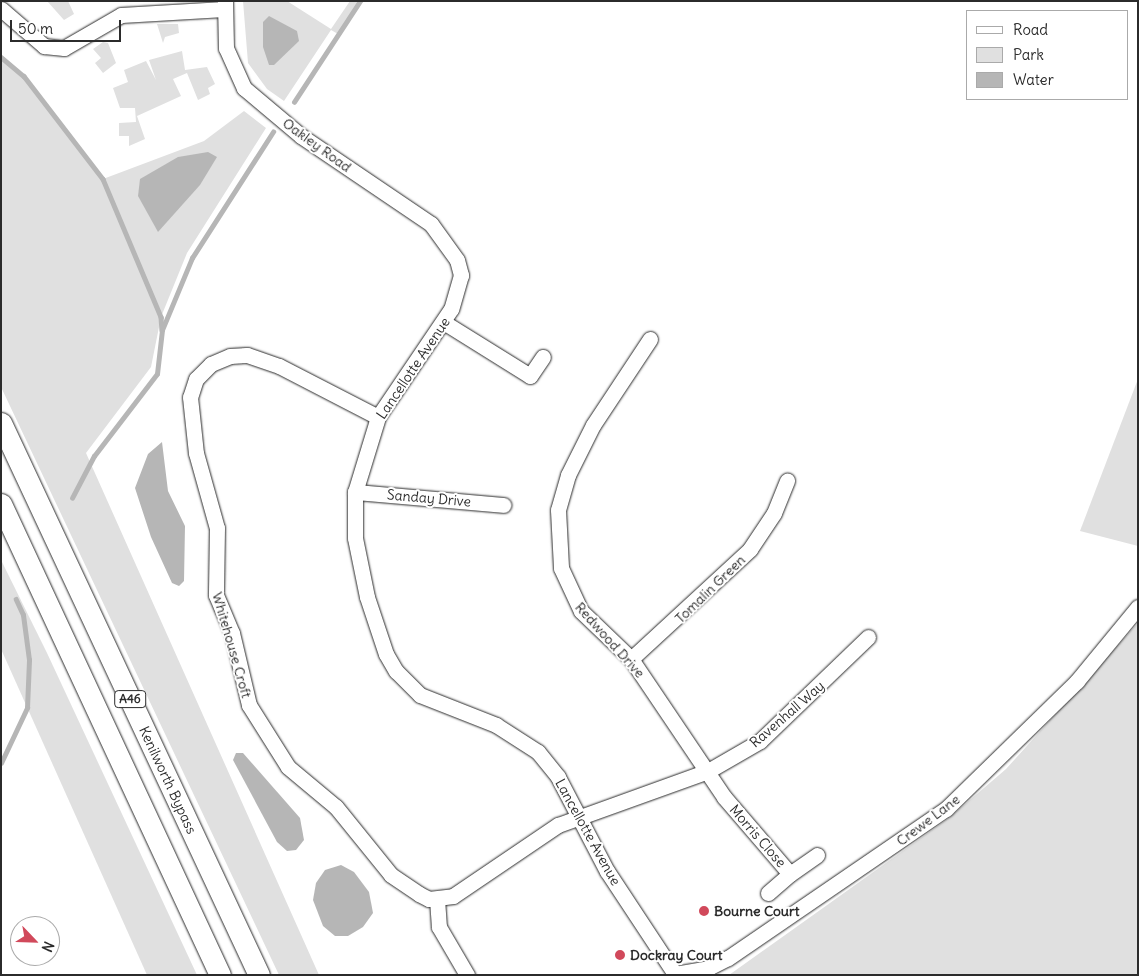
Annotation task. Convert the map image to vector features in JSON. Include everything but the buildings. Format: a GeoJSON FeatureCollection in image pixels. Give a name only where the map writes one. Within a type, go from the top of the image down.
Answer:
{"type":"FeatureCollection","features":[{"type":"Feature","properties":{"kind":"highway","name":"Kenilworth Bypass"},"geometry":{"type":"LineString","coordinates":[[1,423],[259,975]]}},
{"type":"Feature","properties":{"kind":"highway","name":"A46"},"geometry":{"type":"LineString","coordinates":[[1,504],[220,975]]}},
{"type":"Feature","properties":{"kind":"street"},"geometry":{"type":"LineString","coordinates":[[1,9],[31,37],[54,48],[72,46],[119,8],[140,10],[224,5]]}},
{"type":"Feature","properties":{"kind":"street","name":"Oakley Road"},"geometry":{"type":"LineString","coordinates":[[224,5],[226,48],[244,88],[301,136],[430,224],[457,260]]}},
{"type":"Feature","properties":{"kind":"street","name":"Lancellotte Avenue"},"geometry":{"type":"LineString","coordinates":[[457,260],[458,291],[445,323],[378,417],[355,492],[355,538],[367,597],[396,670],[420,695],[496,725],[538,752],[582,817],[607,871],[675,974]]}},
{"type":"Feature","properties":{"kind":"street"},"geometry":{"type":"LineString","coordinates":[[445,323],[530,376],[543,356]]}},
{"type":"Feature","properties":{"kind":"street","name":"Redwood Drive"},"geometry":{"type":"LineString","coordinates":[[650,338],[628,385],[568,475],[558,510],[556,541],[573,599],[631,659],[708,771]]}},
{"type":"Feature","properties":{"kind":"street","name":"Whitehouse Croft"},"geometry":{"type":"LineString","coordinates":[[378,417],[279,366],[247,355],[230,356],[211,364],[196,379],[190,397],[196,453],[217,528],[216,595],[232,633],[249,705],[288,767],[336,807],[391,875],[419,894],[436,899]]}},
{"type":"Feature","properties":{"kind":"street","name":"Tomalin Green"},"geometry":{"type":"LineString","coordinates":[[631,659],[750,549],[774,513],[787,480]]}},
{"type":"Feature","properties":{"kind":"street","name":"Sanday Drive"},"geometry":{"type":"LineString","coordinates":[[355,492],[503,504]]}},
{"type":"Feature","properties":{"kind":"street","name":"Crewe Lane"},"geometry":{"type":"LineString","coordinates":[[675,974],[708,968],[728,958],[946,809],[1078,682],[1138,607]]}},
{"type":"Feature","properties":{"kind":"street","name":"Ravenhall Way"},"geometry":{"type":"LineString","coordinates":[[582,817],[708,771],[760,741],[868,637]]}},
{"type":"Feature","properties":{"kind":"street","name":"Morris Close"},"geometry":{"type":"LineString","coordinates":[[708,771],[724,797],[790,874],[817,855]]}},
{"type":"Feature","properties":{"kind":"street"},"geometry":{"type":"LineString","coordinates":[[467,975],[439,927],[436,899],[462,891],[541,833],[582,817]]}},
{"type":"Feature","properties":{"kind":"street"},"geometry":{"type":"LineString","coordinates":[[768,893],[790,874]]}},
{"type":"Feature","properties":{"kind":"green space"},"geometry":{"type":"Polygon","coordinates":[[[47,1],[68,1],[74,14],[64,20],[47,1]]]}},
{"type":"Feature","properties":{"kind":"green space"},"geometry":{"type":"Polygon","coordinates":[[[243,1],[287,1],[331,29],[350,1],[360,1],[338,34],[331,30],[284,101],[267,89],[248,63],[243,1]]]}},
{"type":"Feature","properties":{"kind":"green space"},"geometry":{"type":"Polygon","coordinates":[[[157,24],[178,24],[179,33],[165,37],[163,43],[157,24]]]}},
{"type":"Feature","properties":{"kind":"green space"},"geometry":{"type":"Polygon","coordinates":[[[103,42],[108,43],[116,63],[103,73],[95,63],[101,58],[93,49],[103,42]]]}},
{"type":"Feature","properties":{"kind":"green space"},"geometry":{"type":"Polygon","coordinates":[[[182,51],[185,70],[207,67],[215,84],[208,88],[210,94],[198,100],[187,73],[173,79],[181,96],[137,116],[145,139],[129,146],[129,136],[119,136],[119,123],[136,122],[135,108],[120,108],[113,88],[128,82],[124,70],[146,61],[156,80],[149,60],[182,51]]]}},
{"type":"Feature","properties":{"kind":"green space"},"geometry":{"type":"Polygon","coordinates":[[[1,57],[24,76],[103,179],[204,141],[244,111],[266,128],[187,253],[161,317],[151,367],[86,453],[319,975],[279,975],[1,387],[1,57]]]}},
{"type":"Feature","properties":{"kind":"green space"},"geometry":{"type":"Polygon","coordinates":[[[1138,379],[1138,546],[1080,531],[1138,379]]]}},
{"type":"Feature","properties":{"kind":"green space"},"geometry":{"type":"Polygon","coordinates":[[[1,560],[47,653],[197,975],[147,975],[1,649],[1,560]]]}},
{"type":"Feature","properties":{"kind":"green space"},"geometry":{"type":"Polygon","coordinates":[[[1138,623],[1138,975],[729,975],[949,818],[1006,769],[1138,623]]]}},
{"type":"Feature","properties":{"kind":"water"},"geometry":{"type":"Polygon","coordinates":[[[269,16],[297,31],[299,41],[274,65],[269,65],[263,47],[263,22],[269,16]]]}},
{"type":"Feature","properties":{"kind":"water"},"geometry":{"type":"Polygon","coordinates":[[[208,152],[217,157],[200,185],[158,232],[138,196],[140,179],[178,157],[208,152]]]}},
{"type":"Feature","properties":{"kind":"water"},"geometry":{"type":"Polygon","coordinates":[[[162,442],[168,491],[185,526],[184,581],[179,586],[172,583],[151,537],[135,488],[148,454],[162,442]]]}},
{"type":"Feature","properties":{"kind":"water"},"geometry":{"type":"Polygon","coordinates":[[[236,753],[243,753],[300,818],[304,840],[296,850],[287,851],[277,842],[233,760],[236,753]]]}},
{"type":"Feature","properties":{"kind":"water"},"geometry":{"type":"Polygon","coordinates":[[[341,865],[354,872],[369,892],[373,913],[363,927],[348,936],[335,936],[323,926],[313,900],[316,883],[325,870],[341,865]]]}},
{"type":"Feature","properties":{"kind":"waterway"},"geometry":{"type":"LineString","coordinates":[[294,102],[360,1]]}},
{"type":"Feature","properties":{"kind":"waterway"},"geometry":{"type":"LineString","coordinates":[[1,57],[24,76],[103,179],[161,317],[162,330]]}},
{"type":"Feature","properties":{"kind":"waterway"},"geometry":{"type":"LineString","coordinates":[[72,498],[94,456],[157,374],[162,330],[192,258],[273,132]]}},
{"type":"Feature","properties":{"kind":"waterway"},"geometry":{"type":"LineString","coordinates":[[1,763],[27,708],[29,660],[23,615],[16,600]]}},
{"type":"Feature","properties":{"kind":"place","name":"Bourne Court"},"geometry":{"type":"Point","coordinates":[704,911]}},
{"type":"Feature","properties":{"kind":"place","name":"Dockray Court"},"geometry":{"type":"Point","coordinates":[620,955]}}]}
